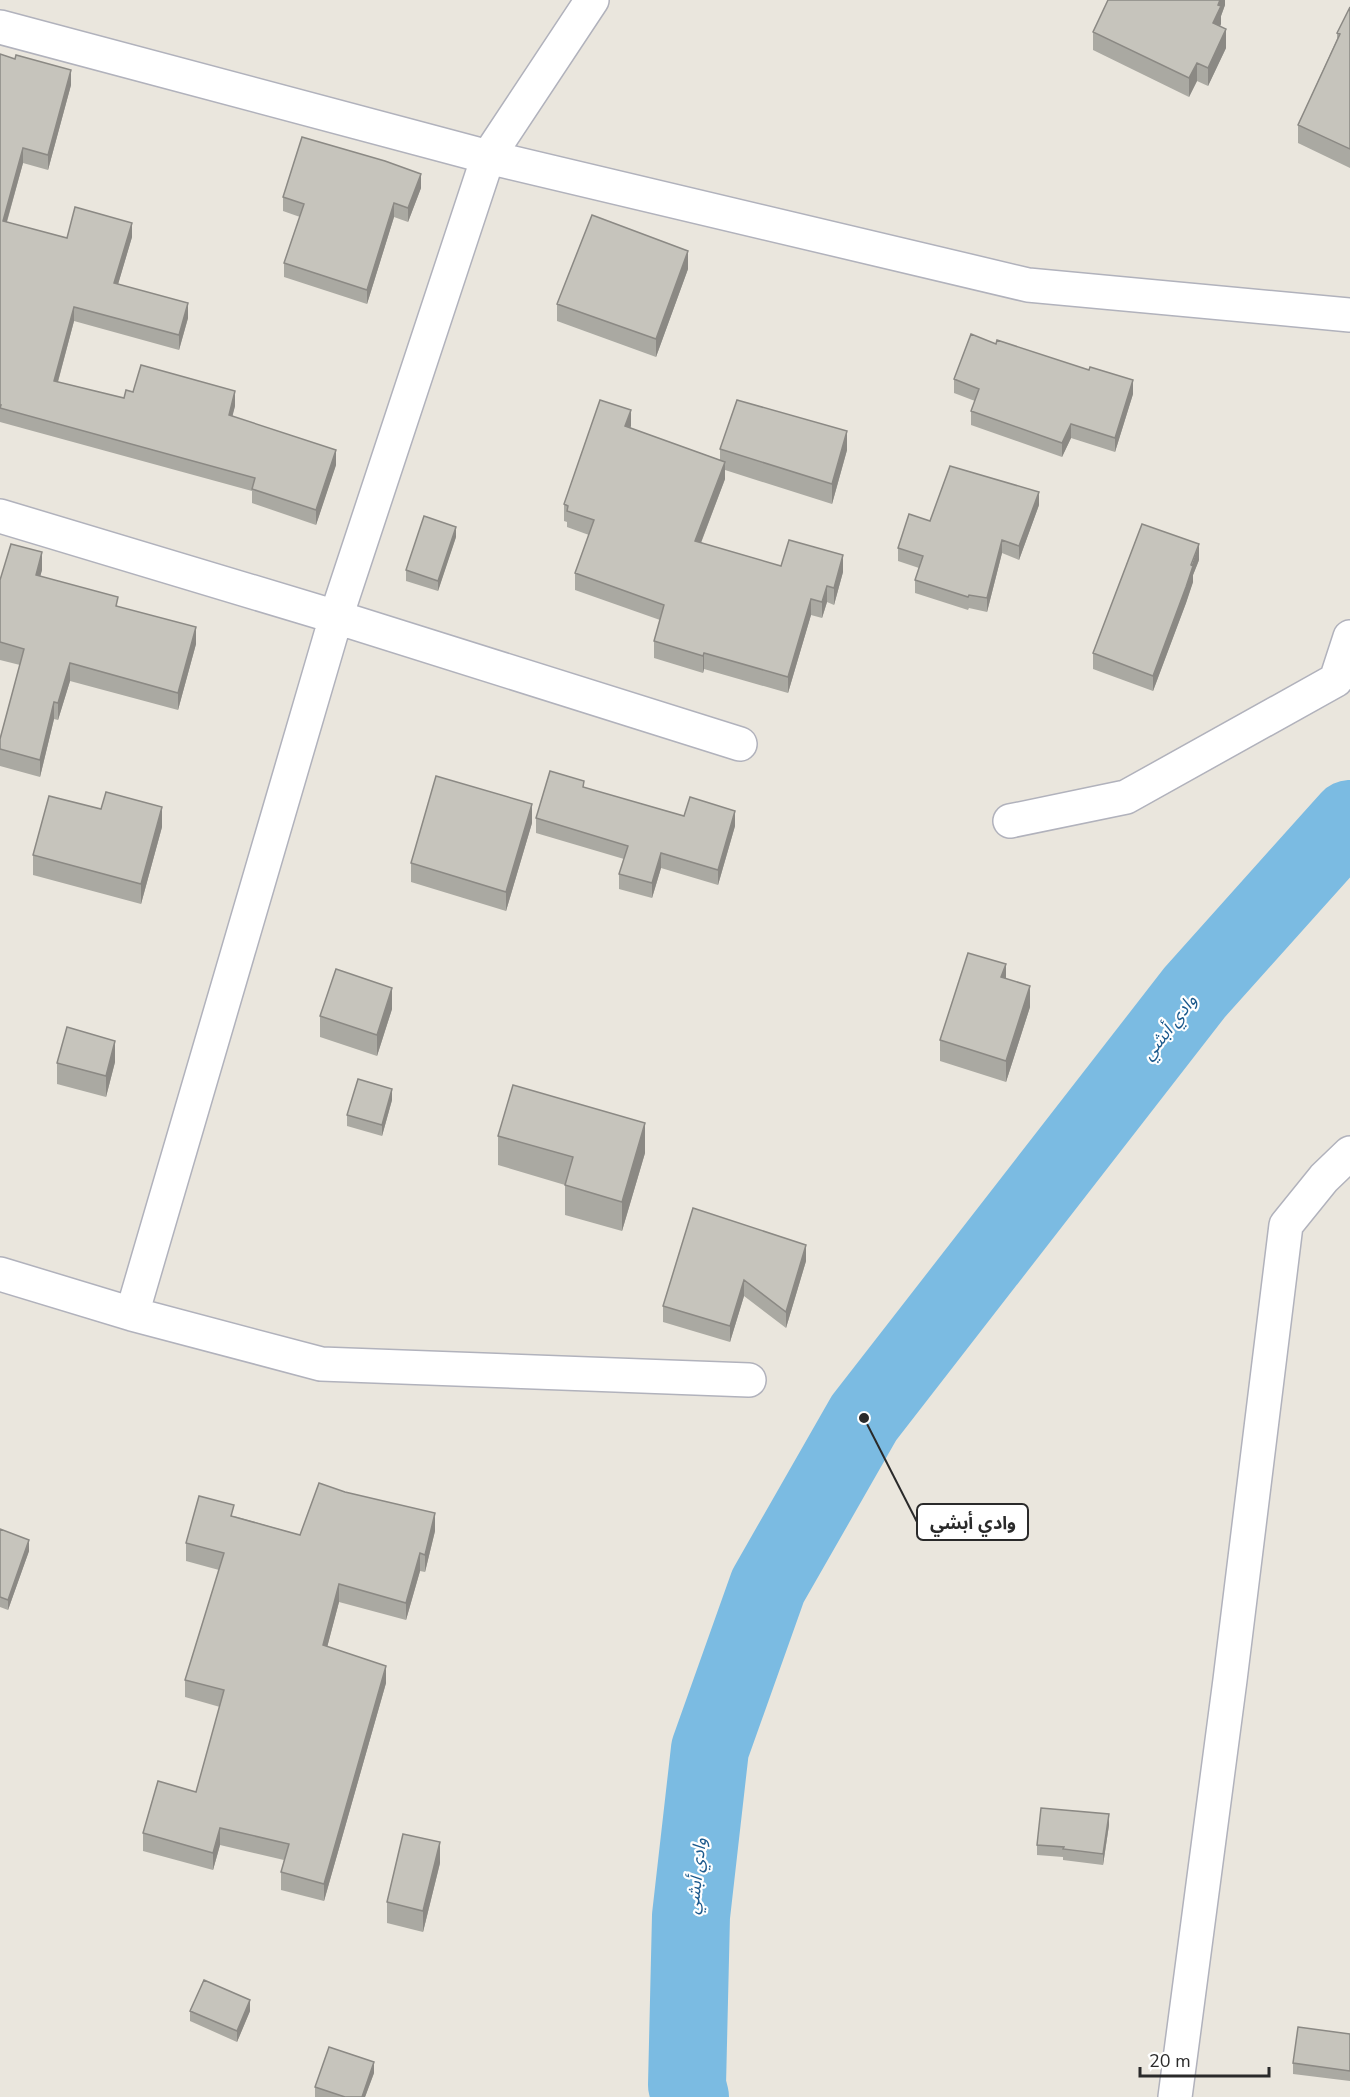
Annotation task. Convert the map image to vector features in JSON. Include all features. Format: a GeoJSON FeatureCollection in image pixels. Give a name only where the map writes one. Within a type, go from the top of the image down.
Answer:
{"type":"FeatureCollection","features":[{"type":"Feature","properties":{"kind":"street"},"geometry":{"type":"LineString","coordinates":[[132,1314],[336,616],[488,157],[592,0]]}},
{"type":"Feature","properties":{"kind":"street"},"geometry":{"type":"LineString","coordinates":[[0,27],[488,157],[1028,285],[1350,315]]}},
{"type":"Feature","properties":{"kind":"street"},"geometry":{"type":"LineString","coordinates":[[0,516],[336,616],[740,744]]}},
{"type":"Feature","properties":{"kind":"street"},"geometry":{"type":"LineString","coordinates":[[1010,821],[1126,797],[1336,680],[1350,637]]}},
{"type":"Feature","properties":{"kind":"street"},"geometry":{"type":"LineString","coordinates":[[1174,2097],[1230,1680],[1286,1225],[1324,1178],[1350,1154]]}},
{"type":"Feature","properties":{"kind":"street"},"geometry":{"type":"LineString","coordinates":[[0,1274],[132,1314],[321,1364],[749,1380]]}},
{"type":"Feature","properties":{"kind":"building"},"geometry":{"type":"Polygon","coordinates":[[[1108,0],[1220,0],[1218,5],[1221,6],[1213,23],[1226,29],[1208,68],[1197,63],[1189,78],[1093,32],[1108,0]]]}},
{"type":"Feature","properties":{"kind":"building"},"geometry":{"type":"Polygon","coordinates":[[[1350,7],[1350,149],[1298,125],[1350,7]]]}},
{"type":"Feature","properties":{"kind":"building"},"geometry":{"type":"Polygon","coordinates":[[[0,54],[15,59],[16,55],[71,70],[48,155],[23,148],[3,221],[67,238],[75,207],[132,223],[114,283],[188,303],[179,335],[74,307],[54,381],[124,398],[126,390],[133,392],[141,365],[235,391],[229,415],[336,450],[316,510],[252,489],[255,478],[0,408],[0,54]]]}},
{"type":"Feature","properties":{"kind":"building"},"geometry":{"type":"Polygon","coordinates":[[[302,137],[421,174],[408,208],[394,203],[367,290],[284,263],[304,204],[283,197],[302,137]]]}},
{"type":"Feature","properties":{"kind":"building"},"geometry":{"type":"Polygon","coordinates":[[[592,215],[688,251],[656,339],[557,304],[592,215]]]}},
{"type":"Feature","properties":{"kind":"building"},"geometry":{"type":"Polygon","coordinates":[[[971,334],[996,344],[997,340],[1089,370],[1090,367],[1133,380],[1115,438],[1071,424],[1062,443],[971,411],[979,389],[954,379],[971,334]]]}},
{"type":"Feature","properties":{"kind":"building"},"geometry":{"type":"Polygon","coordinates":[[[600,400],[631,410],[625,426],[725,462],[695,541],[781,566],[789,540],[843,555],[834,588],[827,586],[822,602],[811,599],[788,677],[654,641],[664,605],[575,573],[594,520],[567,511],[568,506],[564,504],[600,400]]]}},
{"type":"Feature","properties":{"kind":"building"},"geometry":{"type":"Polygon","coordinates":[[[737,400],[847,431],[832,484],[720,449],[737,400]]]}},
{"type":"Feature","properties":{"kind":"building"},"geometry":{"type":"Polygon","coordinates":[[[950,466],[1039,492],[1019,546],[1002,540],[987,598],[969,595],[968,597],[915,580],[923,556],[898,548],[909,514],[930,521],[950,466]]]}},
{"type":"Feature","properties":{"kind":"building"},"geometry":{"type":"Polygon","coordinates":[[[424,516],[456,527],[438,581],[406,570],[424,516]]]}},
{"type":"Feature","properties":{"kind":"building"},"geometry":{"type":"Polygon","coordinates":[[[1142,524],[1199,544],[1186,587],[1153,676],[1093,653],[1142,524]]]}},
{"type":"Feature","properties":{"kind":"building"},"geometry":{"type":"Polygon","coordinates":[[[11,544],[42,552],[36,575],[118,597],[116,606],[196,627],[178,693],[70,663],[58,703],[54,702],[40,760],[0,749],[0,739],[24,649],[0,642],[0,580],[11,544]]]}},
{"type":"Feature","properties":{"kind":"building"},"geometry":{"type":"Polygon","coordinates":[[[550,771],[584,781],[583,787],[684,816],[690,797],[735,811],[718,870],[661,853],[652,883],[619,874],[628,846],[536,818],[550,771]]]}},
{"type":"Feature","properties":{"kind":"building"},"geometry":{"type":"Polygon","coordinates":[[[436,776],[532,804],[506,892],[411,863],[436,776]]]}},
{"type":"Feature","properties":{"kind":"building"},"geometry":{"type":"Polygon","coordinates":[[[106,792],[162,807],[141,884],[33,855],[49,796],[101,809],[106,792]]]}},
{"type":"Feature","properties":{"kind":"building"},"geometry":{"type":"Polygon","coordinates":[[[968,953],[1006,964],[1001,977],[1030,986],[1006,1061],[940,1040],[968,953]]]}},
{"type":"Feature","properties":{"kind":"building"},"geometry":{"type":"Polygon","coordinates":[[[336,969],[392,988],[377,1035],[320,1016],[336,969]]]}},
{"type":"Feature","properties":{"kind":"building"},"geometry":{"type":"Polygon","coordinates":[[[67,1027],[115,1041],[106,1076],[57,1063],[67,1027]]]}},
{"type":"Feature","properties":{"kind":"building"},"geometry":{"type":"Polygon","coordinates":[[[358,1079],[392,1089],[382,1125],[347,1115],[358,1079]]]}},
{"type":"Feature","properties":{"kind":"building"},"geometry":{"type":"Polygon","coordinates":[[[513,1085],[645,1123],[622,1202],[565,1185],[573,1157],[498,1136],[513,1085]]]}},
{"type":"Feature","properties":{"kind":"building"},"geometry":{"type":"Polygon","coordinates":[[[693,1208],[806,1245],[786,1312],[744,1280],[730,1326],[663,1306],[693,1208]]]}},
{"type":"Feature","properties":{"kind":"building"},"geometry":{"type":"Polygon","coordinates":[[[319,1483],[345,1492],[435,1513],[425,1555],[420,1553],[406,1603],[339,1584],[323,1645],[386,1666],[324,1884],[281,1872],[289,1844],[220,1828],[213,1853],[143,1833],[158,1781],[196,1792],[224,1690],[185,1680],[224,1553],[186,1543],[199,1496],[234,1505],[231,1516],[300,1535],[319,1483]]]}},
{"type":"Feature","properties":{"kind":"building"},"geometry":{"type":"Polygon","coordinates":[[[0,1529],[29,1540],[8,1600],[0,1597],[0,1529]]]}},
{"type":"Feature","properties":{"kind":"building"},"geometry":{"type":"Polygon","coordinates":[[[1041,1808],[1109,1814],[1103,1854],[1037,1845],[1041,1808]]]}},
{"type":"Feature","properties":{"kind":"building"},"geometry":{"type":"Polygon","coordinates":[[[403,1834],[440,1842],[423,1911],[387,1902],[403,1834]]]}},
{"type":"Feature","properties":{"kind":"building"},"geometry":{"type":"Polygon","coordinates":[[[204,1980],[250,2000],[237,2031],[190,2011],[204,1980]]]}},
{"type":"Feature","properties":{"kind":"building"},"geometry":{"type":"Polygon","coordinates":[[[1298,2027],[1350,2034],[1350,2071],[1293,2063],[1298,2027]]]}},
{"type":"Feature","properties":{"kind":"building"},"geometry":{"type":"Polygon","coordinates":[[[329,2047],[374,2062],[362,2097],[345,2097],[315,2087],[329,2047]]]}},
{"type":"Feature","properties":{"kind":"waterway","name":"وادي أبشي"},"geometry":{"type":"LineString","coordinates":[[690,2097],[687,2085],[691,1916],[710,1749],[768,1586],[864,1418],[1195,992],[1350,819]]}},
{"type":"Feature","properties":{"kind":"place","name":"وادي أبشي"},"geometry":{"type":"Point","coordinates":[864,1418]}}]}
